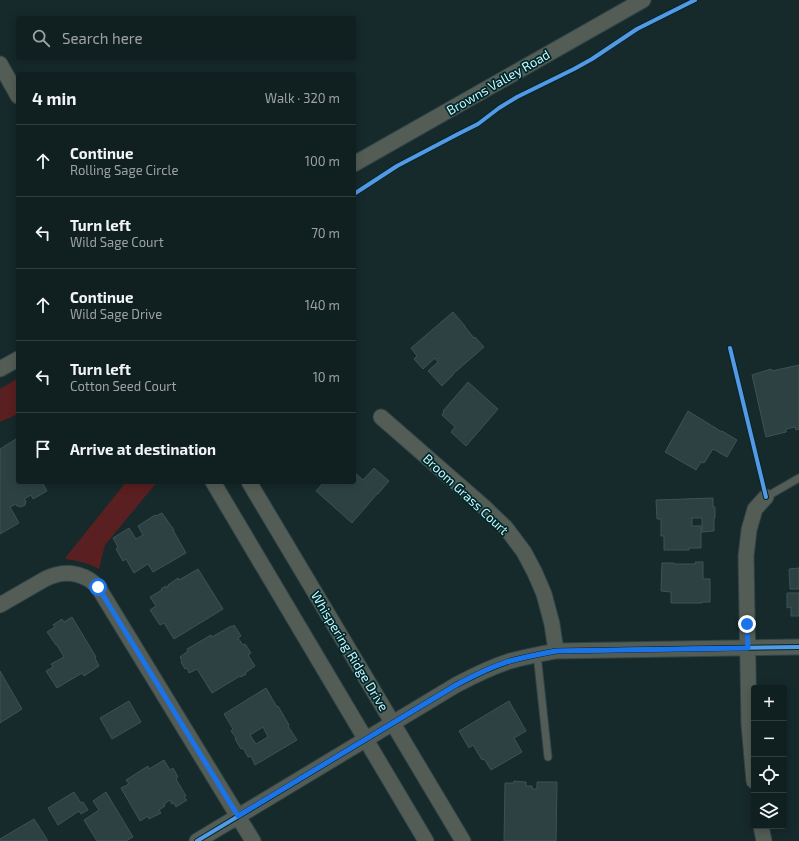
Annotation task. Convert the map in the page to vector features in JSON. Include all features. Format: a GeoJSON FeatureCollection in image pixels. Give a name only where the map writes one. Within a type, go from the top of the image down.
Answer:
{"type":"FeatureCollection","features":[{"type":"Feature","properties":{"kind":"street","name":"Browns Valley Road"},"geometry":{"type":"LineString","coordinates":[[356,163],[643,0]]}},
{"type":"Feature","properties":{"kind":"street"},"geometry":{"type":"LineString","coordinates":[[0,64],[16,92]]}},
{"type":"Feature","properties":{"kind":"street"},"geometry":{"type":"LineString","coordinates":[[0,370],[16,360]]}},
{"type":"Feature","properties":{"kind":"street","name":"Broom Grass Court"},"geometry":{"type":"LineString","coordinates":[[381,417],[484,507],[506,528],[524,552],[535,572],[544,594],[552,624],[556,651]]}},
{"type":"Feature","properties":{"kind":"street"},"geometry":{"type":"LineString","coordinates":[[214,484],[426,841]]}},
{"type":"Feature","properties":{"kind":"street","name":"Whispering Ridge Drive"},"geometry":{"type":"LineString","coordinates":[[251,484],[463,841]]}},
{"type":"Feature","properties":{"kind":"street"},"geometry":{"type":"LineString","coordinates":[[752,757],[749,724],[746,556],[748,530],[755,509],[766,497]]}},
{"type":"Feature","properties":{"kind":"street"},"geometry":{"type":"LineString","coordinates":[[0,606],[52,575],[61,573],[89,579],[98,587],[253,841]]}},
{"type":"Feature","properties":{"kind":"street"},"geometry":{"type":"LineString","coordinates":[[197,841],[456,685],[481,672],[509,661],[556,651],[799,647]]}},
{"type":"Feature","properties":{"kind":"street"},"geometry":{"type":"LineString","coordinates":[[762,829],[764,841]]}},
{"type":"Feature","properties":{"kind":"lane"},"geometry":{"type":"LineString","coordinates":[[766,497],[799,478]]}},
{"type":"Feature","properties":{"kind":"lane"},"geometry":{"type":"LineString","coordinates":[[537,654],[548,757]]}},
{"type":"Feature","properties":{"kind":"shaded area"},"geometry":{"type":"Polygon","coordinates":[[[16,379],[16,415],[0,422],[0,389],[16,379]]]}},
{"type":"Feature","properties":{"kind":"shaded area"},"geometry":{"type":"Polygon","coordinates":[[[124,484],[155,484],[105,545],[99,569],[83,562],[66,559],[66,557],[124,484]]]}},
{"type":"Feature","properties":{"kind":"building"},"geometry":{"type":"Polygon","coordinates":[[[453,312],[474,338],[475,337],[484,347],[453,374],[442,386],[428,371],[438,362],[435,358],[423,369],[414,359],[417,356],[411,348],[453,312]]]}},
{"type":"Feature","properties":{"kind":"building"},"geometry":{"type":"Polygon","coordinates":[[[799,365],[799,429],[796,430],[795,427],[786,429],[786,432],[766,437],[752,375],[771,369],[772,371],[799,365]]]}},
{"type":"Feature","properties":{"kind":"building"},"geometry":{"type":"Polygon","coordinates":[[[468,382],[498,409],[466,446],[451,432],[455,427],[442,415],[444,412],[443,411],[468,382]]]}},
{"type":"Feature","properties":{"kind":"building"},"geometry":{"type":"Polygon","coordinates":[[[688,411],[737,440],[727,457],[713,449],[704,463],[701,462],[696,470],[665,452],[688,411]]]}},
{"type":"Feature","properties":{"kind":"building"},"geometry":{"type":"Polygon","coordinates":[[[16,439],[16,484],[43,484],[47,491],[33,499],[31,495],[24,499],[26,501],[25,505],[21,507],[17,506],[16,504],[10,507],[19,523],[0,534],[0,449],[16,439]]]}},
{"type":"Feature","properties":{"kind":"building"},"geometry":{"type":"Polygon","coordinates":[[[374,468],[389,481],[352,523],[316,491],[322,484],[356,484],[356,474],[363,480],[374,468]]]}},
{"type":"Feature","properties":{"kind":"building"},"geometry":{"type":"Polygon","coordinates":[[[713,498],[713,507],[715,507],[714,531],[702,532],[702,518],[692,518],[692,526],[701,526],[701,548],[689,548],[689,550],[664,550],[664,536],[661,536],[661,519],[657,519],[656,500],[713,498]]]}},
{"type":"Feature","properties":{"kind":"building"},"geometry":{"type":"Polygon","coordinates":[[[162,513],[174,530],[186,553],[153,572],[148,564],[134,573],[126,559],[123,561],[116,549],[118,547],[113,538],[129,528],[136,539],[143,535],[138,526],[155,515],[156,516],[162,513]]]}},
{"type":"Feature","properties":{"kind":"building"},"geometry":{"type":"Polygon","coordinates":[[[695,562],[703,562],[703,579],[710,579],[710,602],[671,603],[671,592],[661,591],[662,563],[696,564],[695,562]]]}},
{"type":"Feature","properties":{"kind":"building"},"geometry":{"type":"Polygon","coordinates":[[[799,568],[799,589],[790,589],[789,569],[799,568]]]}},
{"type":"Feature","properties":{"kind":"building"},"geometry":{"type":"Polygon","coordinates":[[[198,569],[223,609],[174,639],[164,623],[160,625],[150,610],[156,606],[150,597],[166,586],[167,588],[168,585],[178,578],[179,580],[198,569]]]}},
{"type":"Feature","properties":{"kind":"building"},"geometry":{"type":"Polygon","coordinates":[[[787,593],[799,593],[799,616],[791,616],[791,607],[787,608],[787,593]]]}},
{"type":"Feature","properties":{"kind":"building"},"geometry":{"type":"Polygon","coordinates":[[[72,617],[96,657],[95,658],[99,666],[84,676],[82,673],[57,688],[46,671],[53,667],[51,664],[64,657],[47,632],[55,627],[53,625],[62,619],[64,622],[72,617]]]}},
{"type":"Feature","properties":{"kind":"building"},"geometry":{"type":"Polygon","coordinates":[[[234,625],[241,636],[238,638],[243,645],[245,644],[251,653],[248,655],[255,666],[245,673],[246,674],[212,693],[197,669],[189,673],[187,668],[185,669],[181,662],[180,657],[188,651],[187,649],[211,635],[212,637],[234,625]]]}},
{"type":"Feature","properties":{"kind":"building"},"geometry":{"type":"Polygon","coordinates":[[[0,671],[22,709],[0,723],[0,671]]]}},
{"type":"Feature","properties":{"kind":"building"},"geometry":{"type":"Polygon","coordinates":[[[266,688],[297,740],[255,765],[251,756],[248,757],[243,748],[241,749],[231,731],[233,729],[224,714],[266,688]],[[263,727],[250,735],[256,744],[268,737],[263,727]]]}},
{"type":"Feature","properties":{"kind":"building"},"geometry":{"type":"Polygon","coordinates":[[[129,701],[141,722],[112,739],[100,718],[129,701]]]}},
{"type":"Feature","properties":{"kind":"building"},"geometry":{"type":"Polygon","coordinates":[[[509,701],[526,731],[514,738],[522,752],[491,770],[484,759],[482,760],[473,745],[469,748],[459,731],[509,701]]]}},
{"type":"Feature","properties":{"kind":"building"},"geometry":{"type":"Polygon","coordinates":[[[164,760],[170,770],[173,768],[178,777],[176,779],[186,796],[184,797],[187,800],[176,807],[170,800],[159,810],[161,813],[149,819],[148,816],[140,821],[121,788],[129,784],[126,780],[148,766],[149,769],[164,760]]]}},
{"type":"Feature","properties":{"kind":"building"},"geometry":{"type":"Polygon","coordinates":[[[514,781],[526,782],[526,786],[532,786],[532,789],[537,789],[537,782],[557,782],[556,841],[504,841],[505,783],[514,783],[514,781]]]}},
{"type":"Feature","properties":{"kind":"building"},"geometry":{"type":"Polygon","coordinates":[[[74,792],[81,803],[83,802],[88,810],[81,814],[79,811],[58,825],[48,808],[74,792]]]}},
{"type":"Feature","properties":{"kind":"building"},"geometry":{"type":"Polygon","coordinates":[[[106,792],[133,837],[126,841],[97,841],[84,820],[99,810],[93,801],[106,792]]]}},
{"type":"Feature","properties":{"kind":"building"},"geometry":{"type":"Polygon","coordinates":[[[34,819],[48,841],[0,841],[0,839],[34,819]]]}},
{"type":"Feature","properties":{"kind":"cycle path"},"geometry":{"type":"LineString","coordinates":[[356,193],[397,166],[478,124],[499,108],[517,97],[574,69],[592,59],[637,29],[695,0]]}},
{"type":"Feature","properties":{"kind":"cycle path"},"geometry":{"type":"LineString","coordinates":[[730,348],[766,497]]}},
{"type":"Feature","properties":{"kind":"cycle path"},"geometry":{"type":"LineString","coordinates":[[197,841],[456,685],[482,672],[510,661],[556,651],[799,647]]}},
{"type":"Feature","properties":{"kind":"route"},"geometry":{"type":"LineString","coordinates":[[98,587],[238,816],[456,685],[481,672],[509,661],[556,651],[748,648],[747,624]]}}]}
